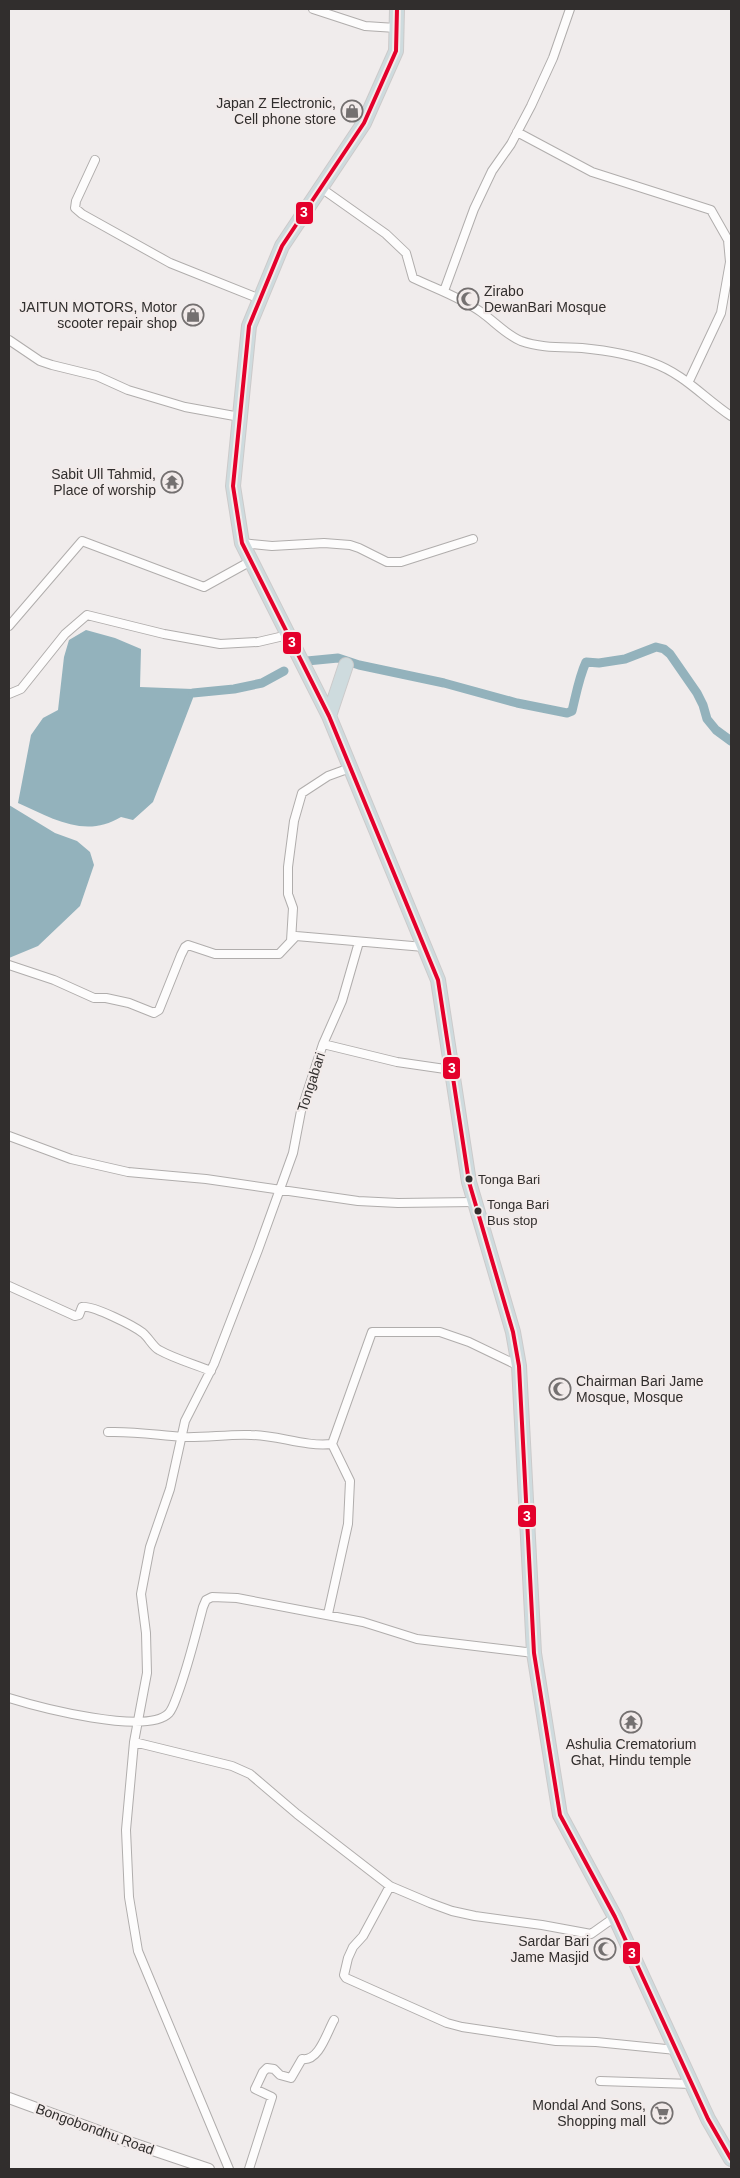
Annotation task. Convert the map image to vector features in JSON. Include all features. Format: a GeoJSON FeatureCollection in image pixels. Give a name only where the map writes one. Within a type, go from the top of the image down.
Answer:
{"type":"FeatureCollection","features":[{"type":"Feature","properties":{"kind":"highway"},"geometry":{"type":"LineString","coordinates":[[397,9],[396,51],[364,123],[282,246],[249,326],[233,486],[242,543],[329,716],[438,980],[469,1182],[513,1332],[519,1366],[534,1653],[560,1815],[615,1917],[708,2119],[731,2159]]}},
{"type":"Feature","properties":{"kind":"highway"},"geometry":{"type":"LineString","coordinates":[[329,716],[346,665]]}},
{"type":"Feature","properties":{"kind":"street"},"geometry":{"type":"LineString","coordinates":[[313,9],[365,26],[396,28]]}},
{"type":"Feature","properties":{"kind":"street"},"geometry":{"type":"LineString","coordinates":[[444,291],[474,209],[492,171],[517,132],[553,58],[570,9]]}},
{"type":"Feature","properties":{"kind":"street"},"geometry":{"type":"LineString","coordinates":[[517,132],[592,172],[711,210],[728,240],[730,262],[721,313],[689,381]]}},
{"type":"Feature","properties":{"kind":"street"},"geometry":{"type":"LineString","coordinates":[[95,160],[76,201],[75,208],[82,214],[170,263],[260,299]]}},
{"type":"Feature","properties":{"kind":"street"},"geometry":{"type":"LineString","coordinates":[[321,188],[386,234],[406,253],[413,278],[444,291],[482,313],[508,335],[523,342],[585,348],[653,362],[689,381],[731,416]]}},
{"type":"Feature","properties":{"kind":"street"},"geometry":{"type":"LineString","coordinates":[[9,340],[40,361],[52,365],[97,376],[128,390],[185,407],[240,417]]}},
{"type":"Feature","properties":{"kind":"street"},"geometry":{"type":"LineString","coordinates":[[242,543],[272,546],[324,543],[350,546],[359,548],[387,562],[401,562],[473,539]]}},
{"type":"Feature","properties":{"kind":"street"},"geometry":{"type":"LineString","coordinates":[[9,626],[82,541],[204,587],[251,561]]}},
{"type":"Feature","properties":{"kind":"street"},"geometry":{"type":"LineString","coordinates":[[9,694],[22,690],[65,634],[88,615],[164,634],[220,644],[258,642],[288,635]]}},
{"type":"Feature","properties":{"kind":"street"},"geometry":{"type":"LineString","coordinates":[[290,942],[293,908],[288,894],[288,867],[294,821],[302,793],[328,776],[350,768]]}},
{"type":"Feature","properties":{"kind":"street"},"geometry":{"type":"LineString","coordinates":[[9,965],[54,980],[94,998],[106,998],[129,1003],[154,1014],[159,1010],[185,946],[221,955],[279,954],[296,936],[424,947]]}},
{"type":"Feature","properties":{"kind":"street"},"geometry":{"type":"LineString","coordinates":[[323,1044],[342,1001],[359,942]]}},
{"type":"Feature","properties":{"kind":"street","name":"Tongabari"},"geometry":{"type":"LineString","coordinates":[[229,2169],[138,1951],[129,1898],[126,1830],[134,1742],[147,1673],[146,1633],[140,1594],[150,1547],[170,1489],[185,1421],[210,1371],[258,1250],[293,1153],[301,1110],[323,1044],[397,1062],[452,1070]]}},
{"type":"Feature","properties":{"kind":"street"},"geometry":{"type":"LineString","coordinates":[[9,1137],[71,1159],[128,1172],[279,1188],[358,1201],[398,1203],[474,1202]]}},
{"type":"Feature","properties":{"kind":"street"},"geometry":{"type":"LineString","coordinates":[[9,1286],[75,1316],[79,1315],[82,1308],[86,1306],[105,1314],[132,1326],[144,1334],[157,1349],[210,1371]]}},
{"type":"Feature","properties":{"kind":"street"},"geometry":{"type":"LineString","coordinates":[[328,1614],[348,1524],[350,1482],[332,1444],[372,1332],[440,1332],[470,1342],[519,1366]]}},
{"type":"Feature","properties":{"kind":"street"},"geometry":{"type":"LineString","coordinates":[[108,1432],[153,1432],[181,1437],[252,1435],[319,1445],[332,1444]]}},
{"type":"Feature","properties":{"kind":"street"},"geometry":{"type":"LineString","coordinates":[[9,1698],[92,1718],[138,1722],[160,1720],[171,1710],[186,1672],[206,1600],[212,1597],[237,1598],[328,1614],[363,1622],[416,1639],[534,1653]]}},
{"type":"Feature","properties":{"kind":"street"},"geometry":{"type":"LineString","coordinates":[[134,1742],[232,1766],[250,1774],[297,1814],[390,1886],[452,1911],[591,1934],[615,1917]]}},
{"type":"Feature","properties":{"kind":"street"},"geometry":{"type":"LineString","coordinates":[[390,1886],[363,1936],[353,1947],[344,1975],[346,1978],[448,2023],[462,2027],[556,2041],[676,2050]]}},
{"type":"Feature","properties":{"kind":"street"},"geometry":{"type":"LineString","coordinates":[[249,2169],[272,2097],[256,2089],[263,2072],[267,2068],[274,2069],[280,2075],[291,2078],[302,2059],[307,2060],[315,2056],[334,2020]]}},
{"type":"Feature","properties":{"kind":"street"},"geometry":{"type":"LineString","coordinates":[[600,2081],[692,2084]]}},
{"type":"Feature","properties":{"kind":"street","name":"Bongobondhu Road"},"geometry":{"type":"LineString","coordinates":[[9,2098],[209,2169]]}},
{"type":"Feature","properties":{"kind":"water"},"geometry":{"type":"Polygon","coordinates":[[[86,630],[115,638],[141,649],[140,687],[193,689],[193,698],[153,802],[133,820],[121,817],[108,823],[94,826],[69,824],[18,803],[31,735],[43,718],[58,710],[64,657],[69,640],[86,630]]]}},
{"type":"Feature","properties":{"kind":"water"},"geometry":{"type":"Polygon","coordinates":[[[9,805],[55,833],[77,841],[90,852],[94,865],[80,906],[38,946],[9,958],[9,805]]]}},
{"type":"Feature","properties":{"kind":"waterway"},"geometry":{"type":"LineString","coordinates":[[307,661],[338,658],[359,665],[444,683],[517,703],[567,713],[572,711],[586,662],[599,663],[625,659],[656,647],[664,649],[670,654],[697,693],[707,719],[716,730],[731,741]]}},
{"type":"Feature","properties":{"kind":"waterway"},"geometry":{"type":"LineString","coordinates":[[193,693],[234,689],[262,683],[284,671]]}},
{"type":"Feature","properties":{"kind":"transit line","name":"3"},"geometry":{"type":"LineString","coordinates":[[397,9],[396,51],[364,123],[282,246],[249,326],[233,486],[242,543],[329,716],[438,980],[469,1182],[513,1332],[519,1366],[534,1653],[560,1815],[615,1917],[708,2119],[731,2159]]}},
{"type":"Feature","properties":{"kind":"place","name":"Japan Z Electronic, Cell phone store"},"geometry":{"type":"Point","coordinates":[352,111]}},
{"type":"Feature","properties":{"kind":"place","name":"Zirabo DewanBari Mosque"},"geometry":{"type":"Point","coordinates":[468,299]}},
{"type":"Feature","properties":{"kind":"place","name":"JAITUN MOTORS, Motor scooter repair shop"},"geometry":{"type":"Point","coordinates":[193,315]}},
{"type":"Feature","properties":{"kind":"place","name":"Sabit Ull Tahmid, Place of worship"},"geometry":{"type":"Point","coordinates":[172,482]}},
{"type":"Feature","properties":{"kind":"place","name":"Tonga Bari"},"geometry":{"type":"Point","coordinates":[469,1179]}},
{"type":"Feature","properties":{"kind":"place","name":"Tonga Bari Bus stop"},"geometry":{"type":"Point","coordinates":[478,1211]}},
{"type":"Feature","properties":{"kind":"place","name":"Chairman Bari Jame Mosque, Mosque"},"geometry":{"type":"Point","coordinates":[560,1389]}},
{"type":"Feature","properties":{"kind":"place","name":"Ashulia Crematorium Ghat, Hindu temple"},"geometry":{"type":"Point","coordinates":[631,1722]}},
{"type":"Feature","properties":{"kind":"place","name":"Sardar Bari Jame Masjid"},"geometry":{"type":"Point","coordinates":[605,1949]}},
{"type":"Feature","properties":{"kind":"place","name":"Mondal And Sons, Shopping mall"},"geometry":{"type":"Point","coordinates":[662,2113]}}]}
